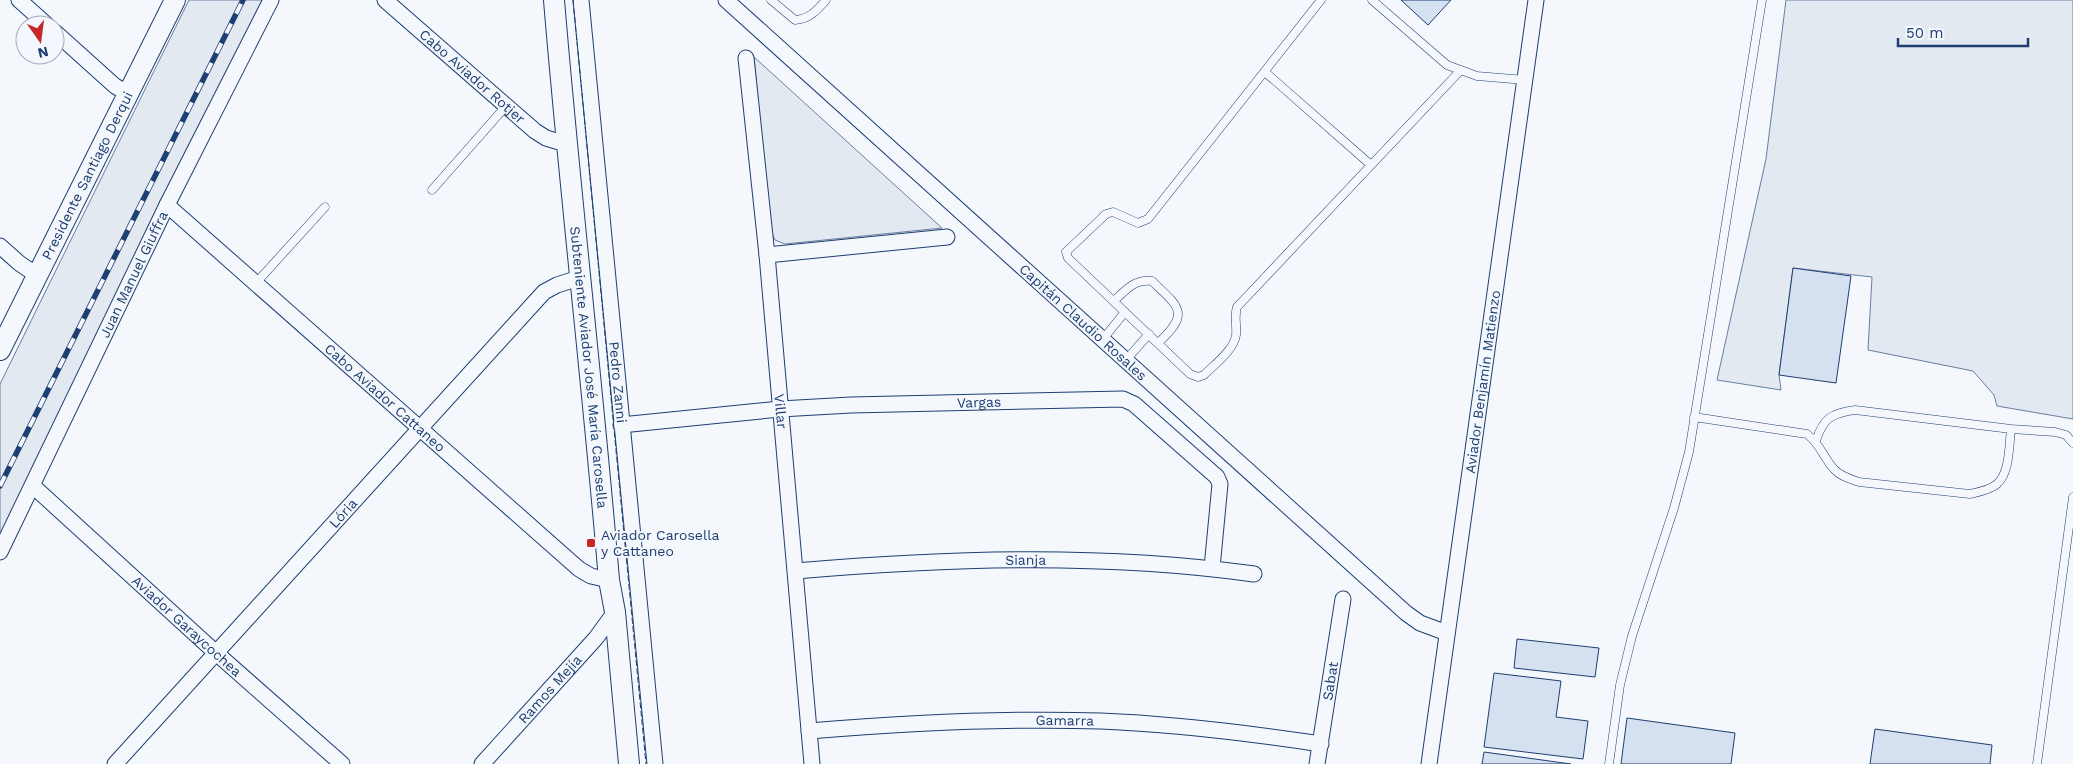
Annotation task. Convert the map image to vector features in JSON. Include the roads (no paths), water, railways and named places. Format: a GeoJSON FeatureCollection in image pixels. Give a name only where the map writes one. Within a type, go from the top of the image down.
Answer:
{"type":"FeatureCollection","features":[{"type":"Feature","properties":{"kind":"street"},"geometry":{"type":"LineString","coordinates":[[19,0],[36,15]]}},
{"type":"Feature","properties":{"kind":"street","name":"Presidente Santiago Derqui"},"geometry":{"type":"LineString","coordinates":[[0,350],[175,0]]}},
{"type":"Feature","properties":{"kind":"street","name":"Juan Manuel Giuffra"},"geometry":{"type":"LineString","coordinates":[[0,552],[167,205],[271,0]]}},
{"type":"Feature","properties":{"kind":"street","name":"Cabo Aviador Rotjer"},"geometry":{"type":"LineString","coordinates":[[385,0],[506,106],[546,138],[566,144]]}},
{"type":"Feature","properties":{"kind":"street","name":"Subteniente Aviador José María Carosella"},"geometry":{"type":"LineString","coordinates":[[554,0],[566,144],[582,277],[609,580],[615,612],[629,764]]}},
{"type":"Feature","properties":{"kind":"street","name":"Pedro Zanni"},"geometry":{"type":"LineString","coordinates":[[581,0],[655,764]]}},
{"type":"Feature","properties":{"kind":"street","name":"Capitán Claudio Rosales"},"geometry":{"type":"LineString","coordinates":[[726,0],[1406,614],[1420,623],[1447,633]]}},
{"type":"Feature","properties":{"kind":"street","name":"Aviador Benjamín Matienzo"},"geometry":{"type":"LineString","coordinates":[[1429,764],[1536,0]]}},
{"type":"Feature","properties":{"kind":"street"},"geometry":{"type":"LineString","coordinates":[[65,41],[115,86],[129,94]]}},
{"type":"Feature","properties":{"kind":"street","name":"Villar"},"geometry":{"type":"LineString","coordinates":[[746,58],[767,255],[812,764]]}},
{"type":"Feature","properties":{"kind":"street","name":"Cabo Aviador Cattaneo"},"geometry":{"type":"LineString","coordinates":[[167,205],[579,569],[591,576],[609,580]]}},
{"type":"Feature","properties":{"kind":"street"},"geometry":{"type":"LineString","coordinates":[[767,255],[947,237]]}},
{"type":"Feature","properties":{"kind":"street"},"geometry":{"type":"LineString","coordinates":[[0,246],[19,263],[38,276]]}},
{"type":"Feature","properties":{"kind":"street","name":"Lória"},"geometry":{"type":"LineString","coordinates":[[115,764],[544,292],[557,285],[582,277]]}},
{"type":"Feature","properties":{"kind":"street","name":"Vargas"},"geometry":{"type":"LineString","coordinates":[[621,425],[780,409],[851,405],[1123,399],[1134,404],[1217,477],[1220,484],[1212,568]]}},
{"type":"Feature","properties":{"kind":"street","name":"Aviador Garaycochea"},"geometry":{"type":"LineString","coordinates":[[33,486],[215,652],[342,764]]}},
{"type":"Feature","properties":{"kind":"street","name":"Sianja"},"geometry":{"type":"LineString","coordinates":[[796,571],[1007,559],[1157,563],[1254,574]]}},
{"type":"Feature","properties":{"kind":"street","name":"Sabat"},"geometry":{"type":"LineString","coordinates":[[1318,764],[1343,599]]}},
{"type":"Feature","properties":{"kind":"street","name":"Ramos Mejía"},"geometry":{"type":"LineString","coordinates":[[482,764],[596,638],[615,612]]}},
{"type":"Feature","properties":{"kind":"street","name":"Gamarra"},"geometry":{"type":"LineString","coordinates":[[809,731],[936,722],[1102,721],[1240,732],[1321,744]]}},
{"type":"Feature","properties":{"kind":"lane"},"geometry":{"type":"LineString","coordinates":[[771,0],[795,20],[803,20],[812,15],[826,0]]}},
{"type":"Feature","properties":{"kind":"lane"},"geometry":{"type":"LineString","coordinates":[[1321,0],[1148,219],[1138,223],[1113,212],[1106,214],[1066,252],[1068,258],[1190,374],[1204,375],[1233,345],[1236,337],[1235,313],[1237,307],[1460,71]]}},
{"type":"Feature","properties":{"kind":"lane"},"geometry":{"type":"LineString","coordinates":[[1372,0],[1447,65],[1476,76],[1525,80]]}},
{"type":"Feature","properties":{"kind":"lane"},"geometry":{"type":"LineString","coordinates":[[1609,764],[1620,685],[1632,636],[1674,508],[1689,452],[1762,0]]}},
{"type":"Feature","properties":{"kind":"lane"},"geometry":{"type":"LineString","coordinates":[[1264,72],[1371,165]]}},
{"type":"Feature","properties":{"kind":"lane"},"geometry":{"type":"LineString","coordinates":[[432,190],[506,106]]}},
{"type":"Feature","properties":{"kind":"lane"},"geometry":{"type":"LineString","coordinates":[[256,282],[325,207]]}},
{"type":"Feature","properties":{"kind":"lane"},"geometry":{"type":"LineString","coordinates":[[1114,302],[1136,282],[1152,281],[1176,304],[1178,312],[1177,323],[1158,343]]}},
{"type":"Feature","properties":{"kind":"lane"},"geometry":{"type":"LineString","coordinates":[[1103,339],[1125,312]]}},
{"type":"Feature","properties":{"kind":"lane"},"geometry":{"type":"LineString","coordinates":[[1126,360],[1149,334]]}},
{"type":"Feature","properties":{"kind":"lane"},"geometry":{"type":"LineString","coordinates":[[1816,441],[1821,426],[1827,420],[1839,412],[1855,410],[2011,430],[2055,432],[2066,435],[2073,443]]}},
{"type":"Feature","properties":{"kind":"lane"},"geometry":{"type":"LineString","coordinates":[[1694,417],[1807,434],[1816,441],[1834,469],[1854,480],[1970,494],[1998,484],[2005,470],[2011,430]]}},
{"type":"Feature","properties":{"kind":"lane"},"geometry":{"type":"LineString","coordinates":[[2036,764],[2073,497]]}},
{"type":"Feature","properties":{"kind":"railway"},"geometry":{"type":"LineString","coordinates":[[0,486],[243,0]]}},
{"type":"Feature","properties":{"kind":"place","name":"Aviador Carosella y Cattaneo"},"geometry":{"type":"Point","coordinates":[591,543]}}]}
